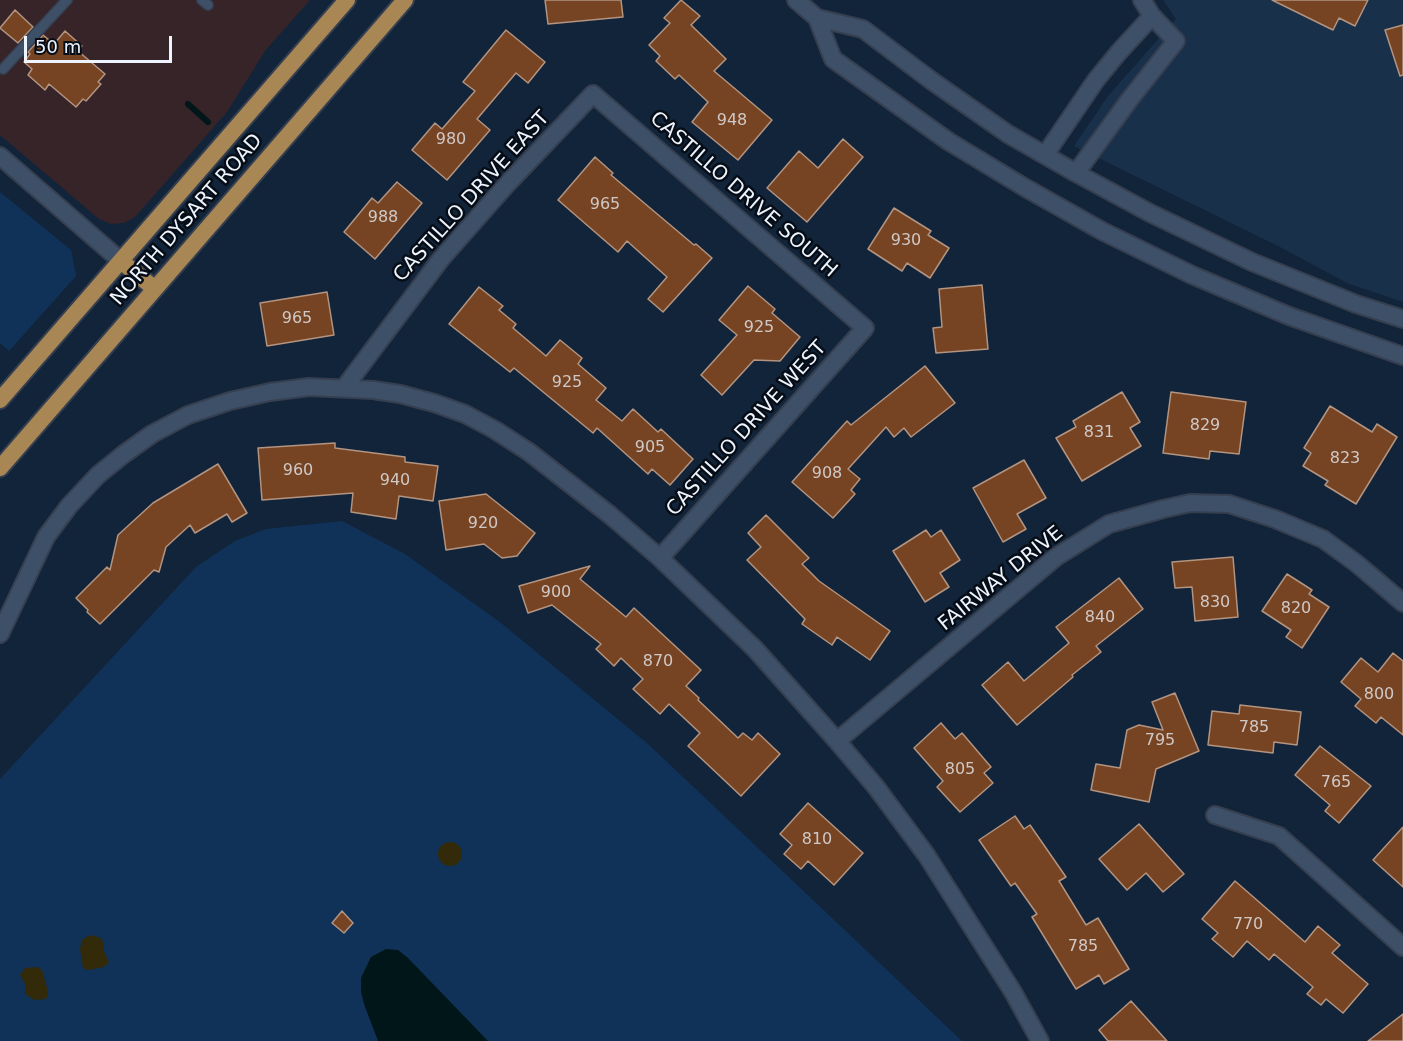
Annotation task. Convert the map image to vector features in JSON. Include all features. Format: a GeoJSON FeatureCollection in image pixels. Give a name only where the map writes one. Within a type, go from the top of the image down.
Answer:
{"type":"FeatureCollection","features":[{"type":"Feature","properties":{"kind":"main road","name":"NORTH DYSART ROAD"},"geometry":{"type":"LineString","coordinates":[[0,400],[347,0]]}},
{"type":"Feature","properties":{"kind":"main road","name":"NORTH DYSART ROAD"},"geometry":{"type":"LineString","coordinates":[[0,468],[405,0]]}},
{"type":"Feature","properties":{"kind":"main road"},"geometry":{"type":"LineString","coordinates":[[121,261],[155,290]]}},
{"type":"Feature","properties":{"kind":"street"},"geometry":{"type":"LineString","coordinates":[[796,0],[817,18],[862,29],[1008,134],[1150,213],[1252,262],[1356,304],[1403,319]]}},
{"type":"Feature","properties":{"kind":"street"},"geometry":{"type":"LineString","coordinates":[[1076,173],[1176,41],[1152,16],[1142,0]]}},
{"type":"Feature","properties":{"kind":"street"},"geometry":{"type":"LineString","coordinates":[[1045,155],[1096,80],[1152,16]]}},
{"type":"Feature","properties":{"kind":"street"},"geometry":{"type":"LineString","coordinates":[[817,18],[832,59],[948,141],[995,170],[1102,231],[1192,275],[1289,316],[1403,356]]}},
{"type":"Feature","properties":{"kind":"street","name":"CASTILLO DRIVE SOUTH"},"geometry":{"type":"LineString","coordinates":[[593,94],[865,328]]}},
{"type":"Feature","properties":{"kind":"street","name":"CASTILLO DRIVE EAST"},"geometry":{"type":"LineString","coordinates":[[344,388],[449,250],[509,182],[593,94]]}},
{"type":"Feature","properties":{"kind":"street"},"geometry":{"type":"LineString","coordinates":[[0,156],[121,261]]}},
{"type":"Feature","properties":{"kind":"street","name":"CASTILLO DRIVE WEST"},"geometry":{"type":"LineString","coordinates":[[660,558],[865,328]]}},
{"type":"Feature","properties":{"kind":"street"},"geometry":{"type":"LineString","coordinates":[[0,634],[46,537],[69,506],[98,476],[124,454],[152,434],[188,415],[270,392],[309,387],[400,394],[465,414],[495,430],[564,478],[660,558],[754,648],[876,787],[934,866],[1013,992],[1040,1041]]}},
{"type":"Feature","properties":{"kind":"street","name":"FAIRWAY DRIVE"},"geometry":{"type":"LineString","coordinates":[[837,741],[1056,557],[1109,524],[1163,509],[1190,503],[1229,504],[1275,519],[1323,538],[1403,603]]}},
{"type":"Feature","properties":{"kind":"street"},"geometry":{"type":"LineString","coordinates":[[1215,815],[1278,836],[1403,947]]}},
{"type":"Feature","properties":{"kind":"lane"},"geometry":{"type":"LineString","coordinates":[[3,69],[67,0]]}},
{"type":"Feature","properties":{"kind":"shaded area"},"geometry":{"type":"Polygon","coordinates":[[[0,0],[310,0],[265,51],[227,112],[135,217],[124,223],[111,224],[99,219],[0,135],[0,0]]]}},
{"type":"Feature","properties":{"kind":"shaded area"},"geometry":{"type":"Polygon","coordinates":[[[1163,0],[1403,0],[1403,302],[1347,283],[1280,247],[1074,146],[1108,96],[1176,19],[1163,0]]]}},
{"type":"Feature","properties":{"kind":"shaded area"},"geometry":{"type":"Polygon","coordinates":[[[0,192],[71,250],[76,276],[9,351],[0,343],[0,192]]]}},
{"type":"Feature","properties":{"kind":"shaded area"},"geometry":{"type":"Polygon","coordinates":[[[342,521],[405,554],[501,623],[648,744],[962,1041],[0,1041],[0,779],[196,567],[235,541],[266,529],[342,521]]]}},
{"type":"Feature","properties":{"kind":"shaded area"},"geometry":{"type":"Polygon","coordinates":[[[386,949],[398,950],[408,958],[488,1041],[378,1041],[364,1004],[361,978],[371,957],[386,949]]]}},
{"type":"Feature","properties":{"kind":"sand"},"geometry":{"type":"Polygon","coordinates":[[[450,842],[458,846],[462,854],[458,862],[450,866],[442,862],[438,854],[442,846],[450,842]]]}},
{"type":"Feature","properties":{"kind":"sand"},"geometry":{"type":"Polygon","coordinates":[[[90,935],[101,938],[109,962],[104,967],[88,970],[83,968],[80,949],[82,940],[90,935]]]}},
{"type":"Feature","properties":{"kind":"sand"},"geometry":{"type":"Polygon","coordinates":[[[37,967],[42,970],[48,995],[46,999],[34,1000],[25,994],[25,984],[20,975],[25,968],[37,967]]]}},
{"type":"Feature","properties":{"kind":"building"},"geometry":{"type":"Polygon","coordinates":[[[545,0],[621,0],[623,17],[548,24],[545,0]]]}},
{"type":"Feature","properties":{"kind":"building"},"geometry":{"type":"Polygon","coordinates":[[[681,0],[700,16],[691,25],[726,59],[714,71],[772,120],[738,160],[692,122],[708,102],[679,75],[675,79],[656,61],[660,56],[649,45],[670,23],[664,18],[681,0]]]}},
{"type":"Feature","properties":{"kind":"building"},"geometry":{"type":"Polygon","coordinates":[[[1272,0],[1368,0],[1355,26],[1339,18],[1333,30],[1272,0]]]}},
{"type":"Feature","properties":{"kind":"building"},"geometry":{"type":"Polygon","coordinates":[[[15,10],[33,27],[18,43],[0,28],[15,10]]]}},
{"type":"Feature","properties":{"kind":"building"},"geometry":{"type":"Polygon","coordinates":[[[1403,25],[1403,75],[1400,76],[1385,30],[1403,25]]]}},
{"type":"Feature","properties":{"kind":"building"},"geometry":{"type":"Polygon","coordinates":[[[506,30],[545,62],[528,83],[516,73],[477,119],[490,130],[447,180],[412,150],[435,123],[442,129],[475,91],[463,82],[506,30]]]}},
{"type":"Feature","properties":{"kind":"building"},"geometry":{"type":"Polygon","coordinates":[[[65,31],[82,46],[78,51],[105,74],[98,82],[101,84],[86,101],[83,99],[76,107],[49,84],[45,90],[28,75],[32,69],[24,62],[30,54],[28,52],[43,35],[54,44],[65,31]]]}},
{"type":"Feature","properties":{"kind":"building"},"geometry":{"type":"Polygon","coordinates":[[[843,139],[863,157],[807,222],[767,188],[799,151],[818,168],[843,139]]]}},
{"type":"Feature","properties":{"kind":"building"},"geometry":{"type":"Polygon","coordinates":[[[595,157],[613,173],[611,175],[712,258],[663,312],[648,299],[667,277],[627,241],[618,252],[558,200],[595,157]]]}},
{"type":"Feature","properties":{"kind":"building"},"geometry":{"type":"Polygon","coordinates":[[[397,182],[422,203],[375,259],[344,232],[372,198],[378,203],[397,182]]]}},
{"type":"Feature","properties":{"kind":"building"},"geometry":{"type":"Polygon","coordinates":[[[894,208],[931,231],[928,235],[949,248],[930,278],[907,263],[902,271],[868,249],[894,208]]]}},
{"type":"Feature","properties":{"kind":"building"},"geometry":{"type":"Polygon","coordinates":[[[982,285],[988,349],[936,353],[933,328],[942,327],[939,289],[982,285]]]}},
{"type":"Feature","properties":{"kind":"building"},"geometry":{"type":"Polygon","coordinates":[[[748,286],[775,309],[772,313],[800,337],[780,361],[754,360],[722,395],[701,375],[737,335],[719,320],[748,286]]]}},
{"type":"Feature","properties":{"kind":"building"},"geometry":{"type":"Polygon","coordinates":[[[479,287],[503,306],[499,310],[516,324],[513,328],[546,356],[560,340],[582,358],[578,364],[606,388],[596,400],[622,421],[633,409],[658,432],[661,429],[693,459],[670,485],[652,469],[648,474],[597,428],[593,433],[514,368],[510,372],[449,324],[479,287]]]}},
{"type":"Feature","properties":{"kind":"building"},"geometry":{"type":"Polygon","coordinates":[[[327,292],[334,335],[267,346],[260,303],[327,292]]]}},
{"type":"Feature","properties":{"kind":"building"},"geometry":{"type":"Polygon","coordinates":[[[925,366],[955,403],[911,437],[904,428],[894,437],[886,427],[848,469],[860,479],[851,490],[855,494],[833,518],[792,482],[847,421],[851,425],[925,366]]]}},
{"type":"Feature","properties":{"kind":"building"},"geometry":{"type":"Polygon","coordinates":[[[1122,392],[1140,422],[1130,428],[1141,446],[1082,481],[1056,438],[1076,427],[1073,421],[1122,392]]]}},
{"type":"Feature","properties":{"kind":"building"},"geometry":{"type":"Polygon","coordinates":[[[1171,392],[1246,402],[1239,454],[1210,451],[1209,459],[1163,453],[1171,392]]]}},
{"type":"Feature","properties":{"kind":"building"},"geometry":{"type":"Polygon","coordinates":[[[1330,406],[1372,432],[1377,424],[1397,437],[1356,504],[1325,485],[1328,481],[1303,466],[1311,453],[1304,448],[1330,406]]]}},
{"type":"Feature","properties":{"kind":"building"},"geometry":{"type":"Polygon","coordinates":[[[335,443],[335,448],[405,457],[405,462],[438,466],[433,501],[399,496],[396,519],[351,512],[353,493],[262,500],[258,448],[335,443]]]}},
{"type":"Feature","properties":{"kind":"building"},"geometry":{"type":"Polygon","coordinates":[[[1024,460],[1046,498],[1017,514],[1026,529],[1003,542],[973,488],[1024,460]]]}},
{"type":"Feature","properties":{"kind":"building"},"geometry":{"type":"Polygon","coordinates":[[[218,464],[247,513],[232,522],[227,514],[195,533],[190,525],[166,547],[159,572],[154,570],[100,624],[76,598],[107,567],[110,570],[118,535],[153,503],[218,464]]]}},
{"type":"Feature","properties":{"kind":"building"},"geometry":{"type":"Polygon","coordinates":[[[486,494],[535,533],[517,556],[502,558],[484,544],[446,550],[439,501],[486,494]]]}},
{"type":"Feature","properties":{"kind":"building"},"geometry":{"type":"Polygon","coordinates":[[[766,515],[809,558],[802,564],[819,581],[890,631],[870,660],[837,637],[832,645],[802,624],[805,619],[747,560],[761,547],[748,533],[766,515]]]}},
{"type":"Feature","properties":{"kind":"building"},"geometry":{"type":"Polygon","coordinates":[[[926,530],[931,537],[941,530],[960,560],[940,573],[949,587],[925,602],[893,551],[926,530]]]}},
{"type":"Feature","properties":{"kind":"building"},"geometry":{"type":"Polygon","coordinates":[[[1233,557],[1238,617],[1195,621],[1192,587],[1175,588],[1172,562],[1233,557]]]}},
{"type":"Feature","properties":{"kind":"building"},"geometry":{"type":"Polygon","coordinates":[[[590,566],[580,579],[626,617],[634,608],[701,670],[686,686],[699,698],[698,700],[738,738],[743,733],[752,740],[758,733],[780,754],[741,796],[688,746],[700,733],[669,704],[660,714],[633,689],[643,679],[621,658],[614,666],[596,649],[601,644],[552,605],[528,613],[519,586],[590,566]]]}},
{"type":"Feature","properties":{"kind":"building"},"geometry":{"type":"Polygon","coordinates":[[[1287,574],[1312,590],[1309,594],[1329,607],[1302,648],[1286,637],[1291,630],[1262,611],[1287,574]]]}},
{"type":"Feature","properties":{"kind":"building"},"geometry":{"type":"Polygon","coordinates":[[[1119,578],[1143,609],[1096,646],[1101,652],[1017,725],[982,685],[1008,662],[1024,681],[1069,643],[1056,627],[1119,578]]]}},
{"type":"Feature","properties":{"kind":"building"},"geometry":{"type":"Polygon","coordinates":[[[1393,653],[1403,661],[1403,735],[1381,717],[1376,723],[1355,706],[1361,699],[1341,682],[1361,658],[1378,672],[1393,653]]]}},
{"type":"Feature","properties":{"kind":"building"},"geometry":{"type":"Polygon","coordinates":[[[1175,693],[1199,751],[1156,769],[1149,802],[1091,790],[1096,764],[1120,768],[1127,730],[1139,725],[1163,730],[1152,702],[1175,693]]]}},
{"type":"Feature","properties":{"kind":"building"},"geometry":{"type":"Polygon","coordinates":[[[1240,705],[1301,712],[1297,745],[1274,742],[1273,753],[1208,745],[1212,711],[1239,714],[1240,705]]]}},
{"type":"Feature","properties":{"kind":"building"},"geometry":{"type":"Polygon","coordinates":[[[941,723],[955,739],[962,733],[991,767],[984,773],[993,783],[960,812],[937,787],[943,781],[914,748],[941,723]]]}},
{"type":"Feature","properties":{"kind":"building"},"geometry":{"type":"Polygon","coordinates":[[[1320,746],[1371,786],[1339,823],[1325,811],[1330,805],[1295,775],[1320,746]]]}},
{"type":"Feature","properties":{"kind":"building"},"geometry":{"type":"Polygon","coordinates":[[[808,803],[863,853],[834,885],[808,861],[801,869],[784,854],[792,845],[780,834],[808,803]]]}},
{"type":"Feature","properties":{"kind":"building"},"geometry":{"type":"Polygon","coordinates":[[[1015,816],[1024,829],[1030,825],[1066,877],[1059,881],[1086,925],[1098,918],[1129,969],[1104,984],[1099,975],[1076,989],[1032,917],[1037,914],[1015,883],[1011,886],[979,840],[1015,816]]]}},
{"type":"Feature","properties":{"kind":"building"},"geometry":{"type":"Polygon","coordinates":[[[1139,824],[1184,874],[1163,892],[1146,873],[1127,890],[1099,859],[1139,824]]]}},
{"type":"Feature","properties":{"kind":"building"},"geometry":{"type":"Polygon","coordinates":[[[1403,827],[1403,887],[1373,860],[1403,827]]]}},
{"type":"Feature","properties":{"kind":"building"},"geometry":{"type":"Polygon","coordinates":[[[1235,881],[1305,942],[1318,926],[1340,945],[1332,953],[1368,984],[1343,1013],[1326,999],[1321,1005],[1307,994],[1313,987],[1274,954],[1269,960],[1247,941],[1233,957],[1212,939],[1218,933],[1202,919],[1235,881]]]}},
{"type":"Feature","properties":{"kind":"building"},"geometry":{"type":"Polygon","coordinates":[[[342,911],[353,923],[344,933],[332,923],[342,911]]]}},
{"type":"Feature","properties":{"kind":"building"},"geometry":{"type":"Polygon","coordinates":[[[1131,1001],[1167,1041],[1108,1041],[1099,1030],[1131,1001]]]}},
{"type":"Feature","properties":{"kind":"building"},"geometry":{"type":"Polygon","coordinates":[[[1403,1014],[1403,1041],[1368,1041],[1403,1014]]]}},
{"type":"Feature","properties":{"kind":"waterway"},"geometry":{"type":"LineString","coordinates":[[188,104],[208,122]]}}]}
